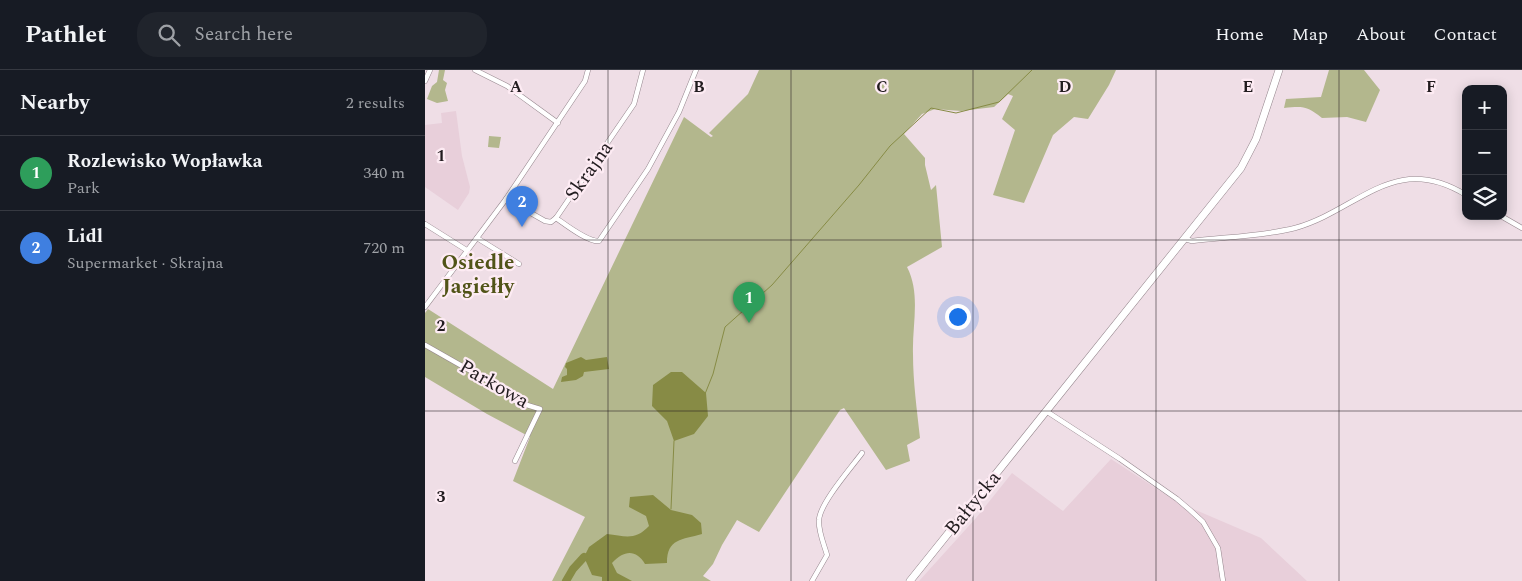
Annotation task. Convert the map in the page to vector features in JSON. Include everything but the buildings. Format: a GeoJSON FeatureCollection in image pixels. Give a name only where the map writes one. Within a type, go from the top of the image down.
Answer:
{"type":"FeatureCollection","features":[{"type":"Feature","properties":{"kind":"main road","name":"Bałtycka"},"geometry":{"type":"LineString","coordinates":[[910,581],[1247,158],[1260,129],[1279,70]]}},
{"type":"Feature","properties":{"kind":"street"},"geometry":{"type":"LineString","coordinates":[[425,81],[430,70]]}},
{"type":"Feature","properties":{"kind":"street"},"geometry":{"type":"LineString","coordinates":[[475,70],[507,86],[558,122]]}},
{"type":"Feature","properties":{"kind":"street"},"geometry":{"type":"LineString","coordinates":[[425,307],[506,199],[586,80],[588,70]]}},
{"type":"Feature","properties":{"kind":"street","name":"Skrajna"},"geometry":{"type":"LineString","coordinates":[[506,199],[545,221],[551,222],[556,218],[634,104],[643,70]]}},
{"type":"Feature","properties":{"kind":"street"},"geometry":{"type":"LineString","coordinates":[[556,218],[595,242],[599,241],[649,169],[679,112],[696,70]]}},
{"type":"Feature","properties":{"kind":"street"},"geometry":{"type":"LineString","coordinates":[[1185,238],[1192,241],[1294,228],[1319,219],[1373,189],[1399,181],[1439,181],[1462,192]]}},
{"type":"Feature","properties":{"kind":"street"},"geometry":{"type":"LineString","coordinates":[[1507,219],[1522,228]]}},
{"type":"Feature","properties":{"kind":"street"},"geometry":{"type":"LineString","coordinates":[[425,224],[468,251]]}},
{"type":"Feature","properties":{"kind":"street"},"geometry":{"type":"LineString","coordinates":[[477,238],[519,264]]}},
{"type":"Feature","properties":{"kind":"street","name":"Parkowa"},"geometry":{"type":"LineString","coordinates":[[425,344],[499,387],[517,402],[541,410],[515,461]]}},
{"type":"Feature","properties":{"kind":"street"},"geometry":{"type":"LineString","coordinates":[[1046,411],[1177,499],[1203,522],[1218,548],[1223,581]]}},
{"type":"Feature","properties":{"kind":"street"},"geometry":{"type":"LineString","coordinates":[[811,581],[827,555],[819,522],[820,513],[862,453]]}},
{"type":"Feature","properties":{"kind":"shaded area"},"geometry":{"type":"Polygon","coordinates":[[[439,70],[445,70],[443,80],[447,83],[445,90],[448,101],[437,103],[427,99],[432,86],[437,82],[439,70]]]}},
{"type":"Feature","properties":{"kind":"shaded area"},"geometry":{"type":"Polygon","coordinates":[[[759,70],[1116,70],[1088,119],[1074,117],[1053,135],[1024,203],[993,195],[1015,130],[1002,119],[1013,96],[1008,94],[994,107],[961,111],[935,109],[922,114],[904,134],[925,158],[931,190],[936,185],[942,247],[907,267],[914,288],[915,299],[913,364],[920,438],[907,445],[910,461],[886,470],[844,408],[840,410],[759,532],[737,520],[713,564],[703,576],[711,581],[552,581],[585,517],[513,481],[530,437],[425,377],[425,313],[428,309],[553,389],[684,117],[711,137],[713,136],[709,133],[748,94],[759,70]]]}},
{"type":"Feature","properties":{"kind":"shaded area"},"geometry":{"type":"Polygon","coordinates":[[[1329,70],[1364,70],[1380,90],[1366,122],[1347,117],[1322,118],[1305,108],[1284,108],[1286,99],[1321,97],[1329,70]]]}},
{"type":"Feature","properties":{"kind":"shaded area"},"geometry":{"type":"Polygon","coordinates":[[[456,111],[462,156],[470,187],[469,193],[458,210],[425,187],[425,125],[442,123],[441,113],[456,111]]]}},
{"type":"Feature","properties":{"kind":"shaded area"},"geometry":{"type":"Polygon","coordinates":[[[489,136],[501,137],[499,148],[488,147],[489,136]]]}},
{"type":"Feature","properties":{"kind":"shaded area"},"geometry":{"type":"Polygon","coordinates":[[[581,357],[586,360],[607,357],[609,369],[584,372],[583,376],[576,380],[561,382],[562,377],[567,375],[566,363],[581,357]]]}},
{"type":"Feature","properties":{"kind":"shaded area"},"geometry":{"type":"Polygon","coordinates":[[[671,372],[682,372],[706,393],[708,416],[694,434],[674,441],[667,421],[652,406],[653,385],[671,372]]]}},
{"type":"Feature","properties":{"kind":"shaded area"},"geometry":{"type":"Polygon","coordinates":[[[1111,459],[1177,502],[1261,538],[1307,581],[919,581],[976,518],[1012,473],[1063,511],[1111,459]]]}},
{"type":"Feature","properties":{"kind":"shaded area"},"geometry":{"type":"Polygon","coordinates":[[[653,495],[671,510],[692,515],[701,523],[702,534],[682,539],[673,544],[667,563],[645,564],[638,556],[630,553],[616,559],[612,563],[617,573],[632,581],[602,581],[602,577],[592,575],[584,557],[589,547],[607,534],[634,536],[644,531],[649,526],[646,516],[629,507],[630,497],[653,495]]]}},
{"type":"Feature","properties":{"kind":"waterway"},"geometry":{"type":"LineString","coordinates":[[705,394],[713,374],[725,327],[772,285],[859,185],[890,146],[931,108],[956,113],[999,102],[1032,70]]}},
{"type":"Feature","properties":{"kind":"waterway"},"geometry":{"type":"LineString","coordinates":[[671,509],[674,441]]}},
{"type":"Feature","properties":{"kind":"waterway"},"geometry":{"type":"LineString","coordinates":[[566,581],[573,569],[584,557]]}},
{"type":"Feature","properties":{"kind":"place","name":"Lidl"},"geometry":{"type":"Point","coordinates":[522,227]}},
{"type":"Feature","properties":{"kind":"place","name":"Rozlewisko Wopławka"},"geometry":{"type":"Point","coordinates":[749,323]}},
{"type":"Feature","properties":{"kind":"district","name":"Osiedle Jagiełły"},"geometry":{"type":"Point","coordinates":[478,275]}}]}
